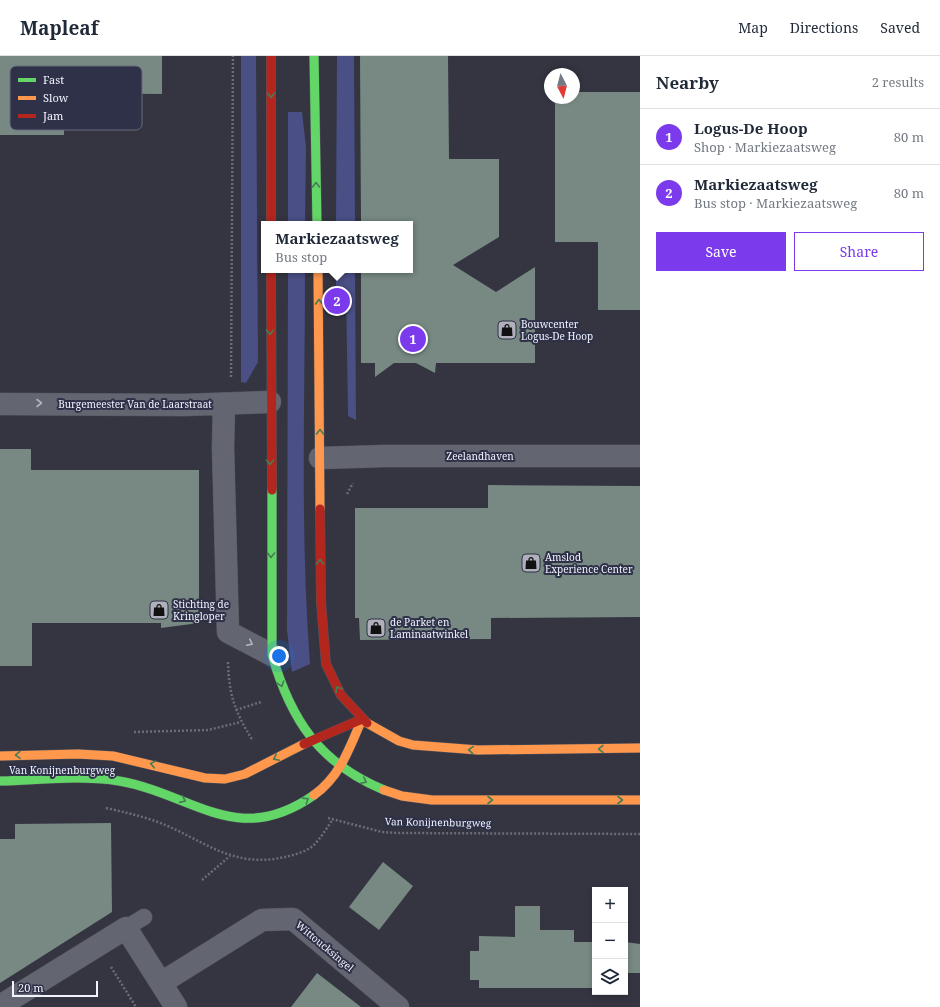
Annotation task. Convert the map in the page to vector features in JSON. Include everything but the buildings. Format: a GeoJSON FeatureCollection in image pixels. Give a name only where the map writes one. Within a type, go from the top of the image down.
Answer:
{"type":"FeatureCollection","features":[{"type":"Feature","properties":{"kind":"main road"},"geometry":{"type":"LineString","coordinates":[[271,56],[271,221]]}},
{"type":"Feature","properties":{"kind":"main road"},"geometry":{"type":"LineString","coordinates":[[314,56],[317,221]]}},
{"type":"Feature","properties":{"kind":"main road"},"geometry":{"type":"LineString","coordinates":[[271,273],[270,402],[272,654],[283,691],[295,716],[311,740],[340,767],[384,790],[401,796],[432,800],[640,800]]}},
{"type":"Feature","properties":{"kind":"main road"},"geometry":{"type":"LineString","coordinates":[[318,273],[321,602],[324,654],[335,684],[362,719],[384,734],[399,741],[432,748],[478,750],[640,748]]}},
{"type":"Feature","properties":{"kind":"main road","name":"Van Konijnenburgweg"},"geometry":{"type":"LineString","coordinates":[[0,756],[78,754],[113,756],[168,768],[196,776],[225,779],[245,774],[311,740],[362,719]]}},
{"type":"Feature","properties":{"kind":"main road","name":"Van Konijnenburgweg"},"geometry":{"type":"LineString","coordinates":[[0,780],[89,780],[122,782],[152,789],[222,816],[251,819],[266,817],[303,802],[326,785],[340,767],[362,719]]}},
{"type":"Feature","properties":{"kind":"street","name":"Burgemeester Van de Laarstraat"},"geometry":{"type":"LineString","coordinates":[[0,404],[184,405],[270,402]]}},
{"type":"Feature","properties":{"kind":"street"},"geometry":{"type":"LineString","coordinates":[[224,404],[223,447],[228,632],[272,654]]}},
{"type":"Feature","properties":{"kind":"street","name":"Zeelandhaven"},"geometry":{"type":"LineString","coordinates":[[320,458],[385,456],[640,456]]}},
{"type":"Feature","properties":{"kind":"street","name":"Wittoucksingel"},"geometry":{"type":"LineString","coordinates":[[161,983],[262,920],[293,919],[398,1007]]}},
{"type":"Feature","properties":{"kind":"street"},"geometry":{"type":"LineString","coordinates":[[0,1006],[135,923],[161,983],[176,1007]]}},
{"type":"Feature","properties":{"kind":"path"},"geometry":{"type":"LineString","coordinates":[[224,404],[231,386],[233,56]]}},
{"type":"Feature","properties":{"kind":"path"},"geometry":{"type":"LineString","coordinates":[[345,497],[354,482]]}},
{"type":"Feature","properties":{"kind":"path"},"geometry":{"type":"LineString","coordinates":[[128,732],[208,730],[241,722],[229,686],[228,632]]}},
{"type":"Feature","properties":{"kind":"path","name":"Van Konijnenburgweg"},"geometry":{"type":"LineString","coordinates":[[100,807],[134,814],[158,822],[230,856],[262,861],[295,855],[312,846],[333,819],[382,832],[397,833],[640,834]]}},
{"type":"Feature","properties":{"kind":"path"},"geometry":{"type":"LineString","coordinates":[[202,880],[230,856]]}},
{"type":"Feature","properties":{"kind":"path"},"geometry":{"type":"LineString","coordinates":[[98,946],[136,1007]]}},
{"type":"Feature","properties":{"kind":"shaded area"},"geometry":{"type":"Polygon","coordinates":[[[241,56],[256,56],[258,362],[246,383],[241,382],[241,56]]]}},
{"type":"Feature","properties":{"kind":"shaded area"},"geometry":{"type":"Polygon","coordinates":[[[337,56],[354,56],[355,221],[336,221],[337,56]]]}},
{"type":"Feature","properties":{"kind":"shaded area"},"geometry":{"type":"Polygon","coordinates":[[[288,112],[302,112],[306,147],[305,221],[288,221],[288,112]]]}},
{"type":"Feature","properties":{"kind":"shaded area"},"geometry":{"type":"Polygon","coordinates":[[[288,273],[305,273],[304,516],[310,664],[292,672],[287,630],[288,273]]]}},
{"type":"Feature","properties":{"kind":"shaded area"},"geometry":{"type":"Polygon","coordinates":[[[336,273],[355,273],[356,420],[348,416],[346,288],[336,287],[336,273]]]}},
{"type":"Feature","properties":{"kind":"traffic: fast"},"geometry":{"type":"LineString","coordinates":[[314,56],[317,221]]}},
{"type":"Feature","properties":{"kind":"traffic: fast"},"geometry":{"type":"LineString","coordinates":[[272,490],[272,655],[288,700],[311,737],[325,753],[342,767],[361,779],[384,790]]}},
{"type":"Feature","properties":{"kind":"traffic: fast"},"geometry":{"type":"LineString","coordinates":[[0,781],[60,778],[89,778],[119,781],[146,788],[216,813],[238,818],[262,817],[287,810],[314,795]]}},
{"type":"Feature","properties":{"kind":"traffic: slow"},"geometry":{"type":"LineString","coordinates":[[318,273],[320,509]]}},
{"type":"Feature","properties":{"kind":"traffic: slow"},"geometry":{"type":"LineString","coordinates":[[314,795],[331,779],[343,761],[362,719]]}},
{"type":"Feature","properties":{"kind":"traffic: slow"},"geometry":{"type":"LineString","coordinates":[[367,723],[399,741],[413,745],[478,750],[640,748]]}},
{"type":"Feature","properties":{"kind":"traffic: slow"},"geometry":{"type":"LineString","coordinates":[[0,756],[78,754],[113,756],[205,778],[225,779],[245,774],[304,744]]}},
{"type":"Feature","properties":{"kind":"traffic: slow"},"geometry":{"type":"LineString","coordinates":[[384,790],[402,796],[432,800],[640,800]]}},
{"type":"Feature","properties":{"kind":"traffic: jam"},"geometry":{"type":"LineString","coordinates":[[271,56],[271,221]]}},
{"type":"Feature","properties":{"kind":"traffic: jam"},"geometry":{"type":"LineString","coordinates":[[271,273],[272,490]]}},
{"type":"Feature","properties":{"kind":"traffic: jam"},"geometry":{"type":"LineString","coordinates":[[320,509],[321,602],[326,664],[341,695],[367,723]]}},
{"type":"Feature","properties":{"kind":"traffic: jam"},"geometry":{"type":"LineString","coordinates":[[304,744],[362,719]]}},
{"type":"Feature","properties":{"kind":"place","name":"Markiezaatsweg"},"geometry":{"type":"Point","coordinates":[337,301]}},
{"type":"Feature","properties":{"kind":"place","name":"Bouwcenter Logus-De Hoop"},"geometry":{"type":"Point","coordinates":[507,330]}},
{"type":"Feature","properties":{"kind":"place","name":"Logus-De Hoop"},"geometry":{"type":"Point","coordinates":[413,339]}},
{"type":"Feature","properties":{"kind":"place","name":"Amslod Experience Center"},"geometry":{"type":"Point","coordinates":[531,563]}},
{"type":"Feature","properties":{"kind":"place","name":"Stichting de Kringloper"},"geometry":{"type":"Point","coordinates":[159,610]}},
{"type":"Feature","properties":{"kind":"place","name":"de Parket en Laminaatwinkel"},"geometry":{"type":"Point","coordinates":[376,628]}}]}
